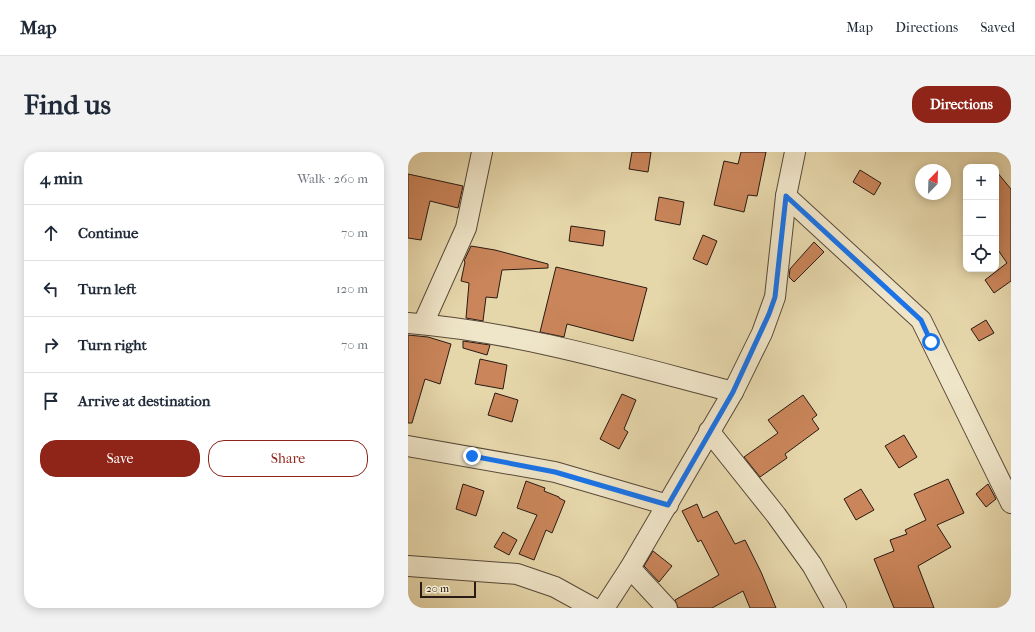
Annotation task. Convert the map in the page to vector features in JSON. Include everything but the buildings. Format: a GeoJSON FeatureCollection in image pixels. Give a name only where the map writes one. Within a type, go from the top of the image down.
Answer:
{"type":"FeatureCollection","features":[{"type":"Feature","properties":{"kind":"street"},"geometry":{"type":"LineString","coordinates":[[482,152],[466,228],[416,324],[523,339],[569,349],[733,392]]}},
{"type":"Feature","properties":{"kind":"street"},"geometry":{"type":"LineString","coordinates":[[604,608],[668,505],[709,431],[733,392],[762,333],[775,297],[786,196],[795,152]]}},
{"type":"Feature","properties":{"kind":"street"},"geometry":{"type":"LineString","coordinates":[[786,196],[921,320],[1011,503]]}},
{"type":"Feature","properties":{"kind":"street"},"geometry":{"type":"LineString","coordinates":[[709,431],[776,515],[812,565],[836,608]]}},
{"type":"Feature","properties":{"kind":"street"},"geometry":{"type":"LineString","coordinates":[[408,446],[555,472],[668,505]]}},
{"type":"Feature","properties":{"kind":"street"},"geometry":{"type":"LineString","coordinates":[[408,566],[518,574],[555,587],[583,601],[593,608]]}},
{"type":"Feature","properties":{"kind":"street"},"geometry":{"type":"LineString","coordinates":[[630,568],[667,608]]}},
{"type":"Feature","properties":{"kind":"route"},"geometry":{"type":"LineString","coordinates":[[472,456],[555,472],[668,505],[709,431],[733,392],[762,333],[775,297],[786,196],[921,320],[931,342]]}}]}
